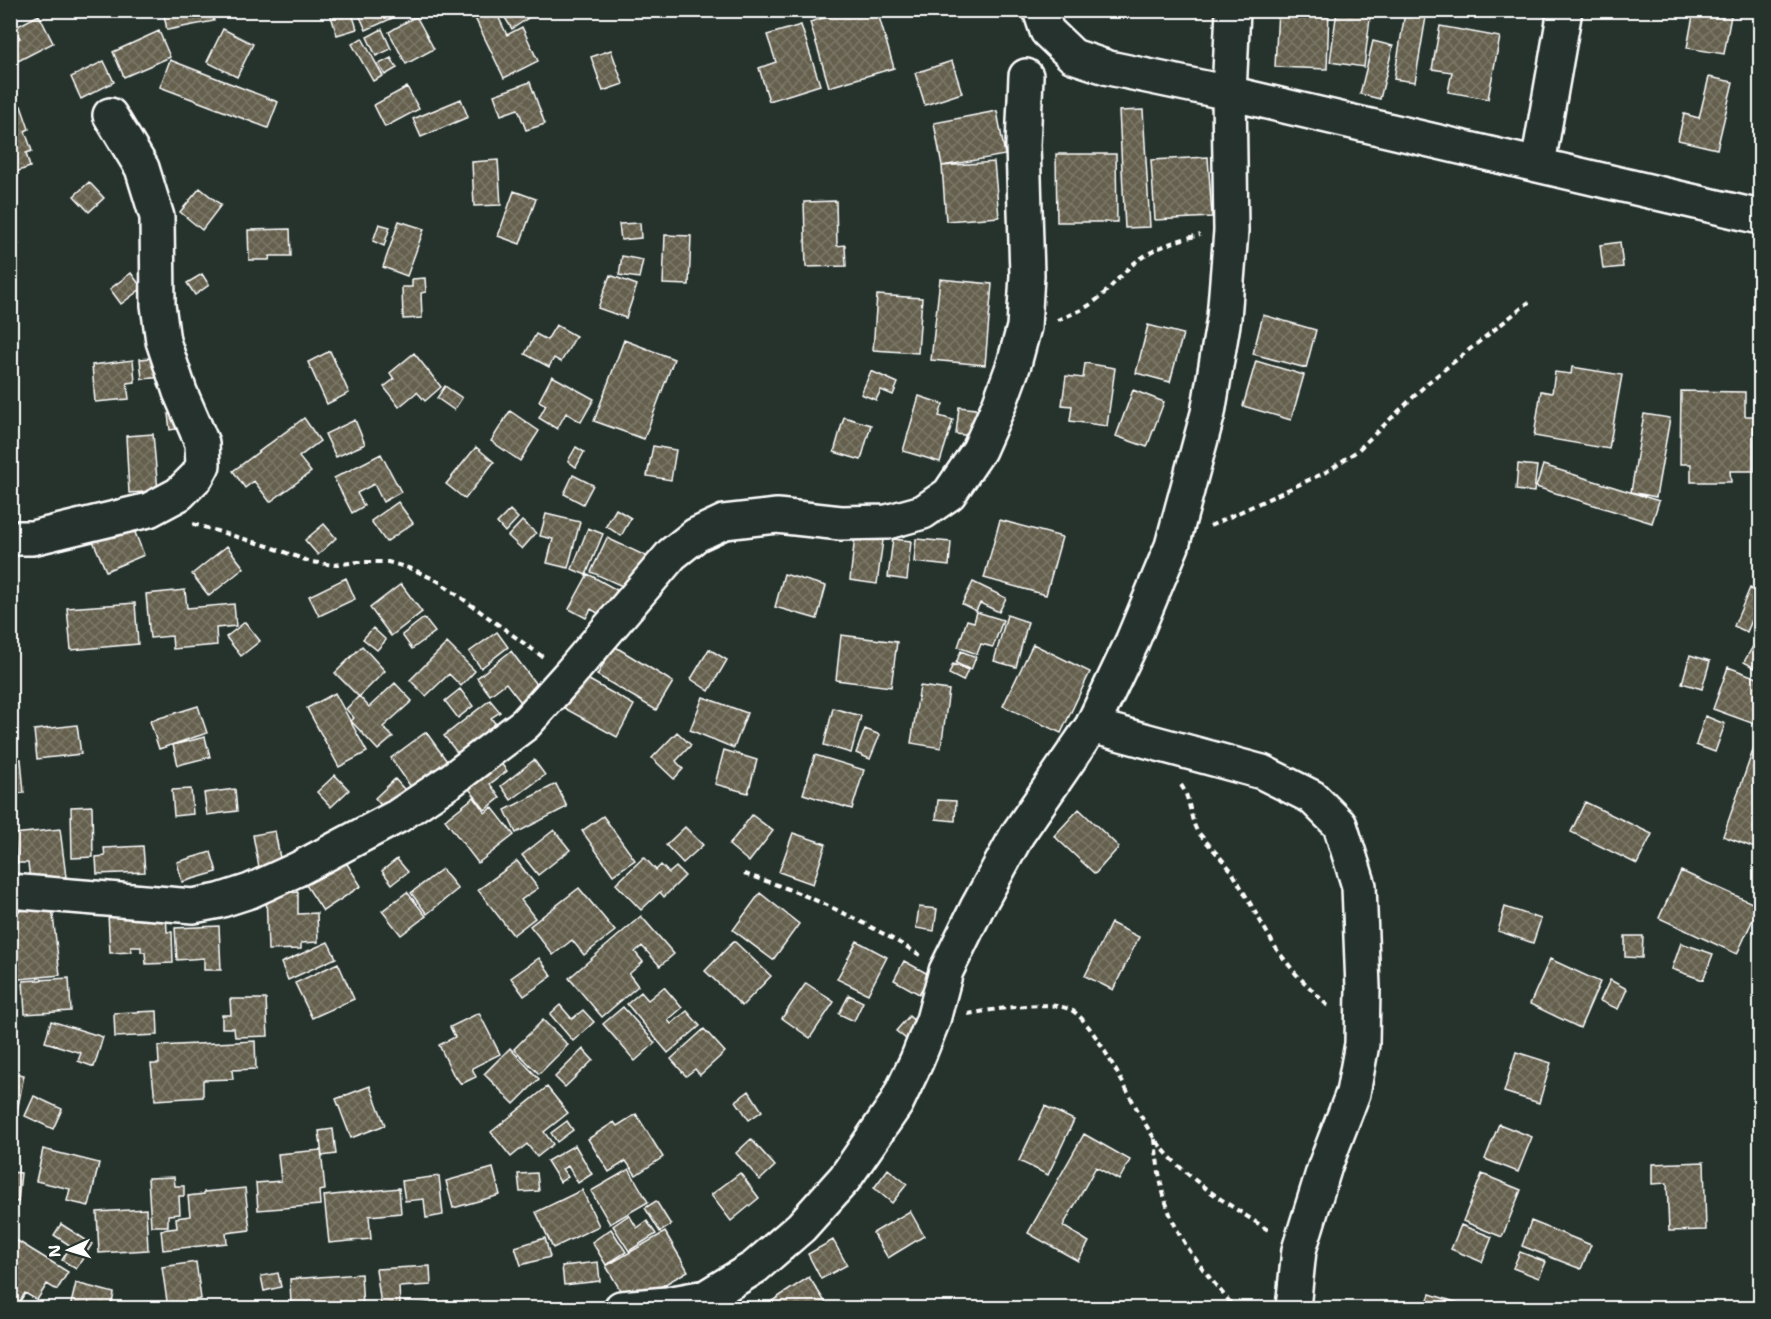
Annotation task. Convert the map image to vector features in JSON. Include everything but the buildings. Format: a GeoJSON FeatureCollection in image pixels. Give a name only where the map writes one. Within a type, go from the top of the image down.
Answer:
{"type":"FeatureCollection","features":[{"type":"Feature","properties":{"kind":"street"},"geometry":{"type":"LineString","coordinates":[[1040,10],[1047,31],[1073,56],[1109,68],[1229,93],[1761,217]]}},
{"type":"Feature","properties":{"kind":"street"},"geometry":{"type":"LineString","coordinates":[[621,1308],[710,1303],[801,1227],[845,1178],[896,1104],[933,1020],[946,971],[960,941],[1017,835],[1092,726],[1132,642],[1172,546],[1208,413],[1224,318],[1231,231],[1229,93],[1233,10]]}},
{"type":"Feature","properties":{"kind":"street"},"geometry":{"type":"LineString","coordinates":[[1538,164],[1565,10]]}},
{"type":"Feature","properties":{"kind":"street"},"geometry":{"type":"LineString","coordinates":[[10,891],[193,906],[250,891],[355,840],[398,816],[450,781],[525,724],[672,554],[696,535],[724,522],[777,516],[841,523],[887,522],[923,512],[949,494],[979,450],[1006,385],[1024,327],[1027,275],[1023,145],[1026,76]]}},
{"type":"Feature","properties":{"kind":"street"},"geometry":{"type":"LineString","coordinates":[[10,538],[32,538],[149,510],[179,494],[197,476],[203,465],[202,443],[180,392],[163,341],[158,305],[157,217],[142,168],[110,115]]}},
{"type":"Feature","properties":{"kind":"street"},"geometry":{"type":"LineString","coordinates":[[1092,726],[1262,772],[1312,797],[1340,825],[1359,886],[1363,988],[1362,1044],[1353,1093],[1325,1166],[1299,1250],[1293,1308]]}},
{"type":"Feature","properties":{"kind":"path"},"geometry":{"type":"LineString","coordinates":[[1024,327],[1055,321],[1096,301],[1132,264],[1155,250],[1181,239],[1231,231]]}},
{"type":"Feature","properties":{"kind":"path"},"geometry":{"type":"LineString","coordinates":[[1172,546],[1326,472],[1357,451],[1430,381],[1529,302]]}},
{"type":"Feature","properties":{"kind":"path"},"geometry":{"type":"LineString","coordinates":[[149,510],[268,546],[311,562],[334,566],[365,561],[388,562],[412,569],[438,582],[569,675]]}},
{"type":"Feature","properties":{"kind":"path"},"geometry":{"type":"LineString","coordinates":[[1178,779],[1186,792],[1193,824],[1197,831],[1232,870],[1277,950],[1296,974],[1362,1044]]}},
{"type":"Feature","properties":{"kind":"path"},"geometry":{"type":"LineString","coordinates":[[744,874],[786,886],[817,899],[886,935],[946,971]]}},
{"type":"Feature","properties":{"kind":"path"},"geometry":{"type":"LineString","coordinates":[[933,1020],[986,1011],[1037,1006],[1059,1006],[1072,1010],[1082,1018],[1096,1038],[1155,1139],[1177,1165],[1199,1185],[1299,1250]]}},
{"type":"Feature","properties":{"kind":"path"},"geometry":{"type":"LineString","coordinates":[[1155,1139],[1165,1201],[1174,1222],[1191,1251],[1234,1308]]}}]}
